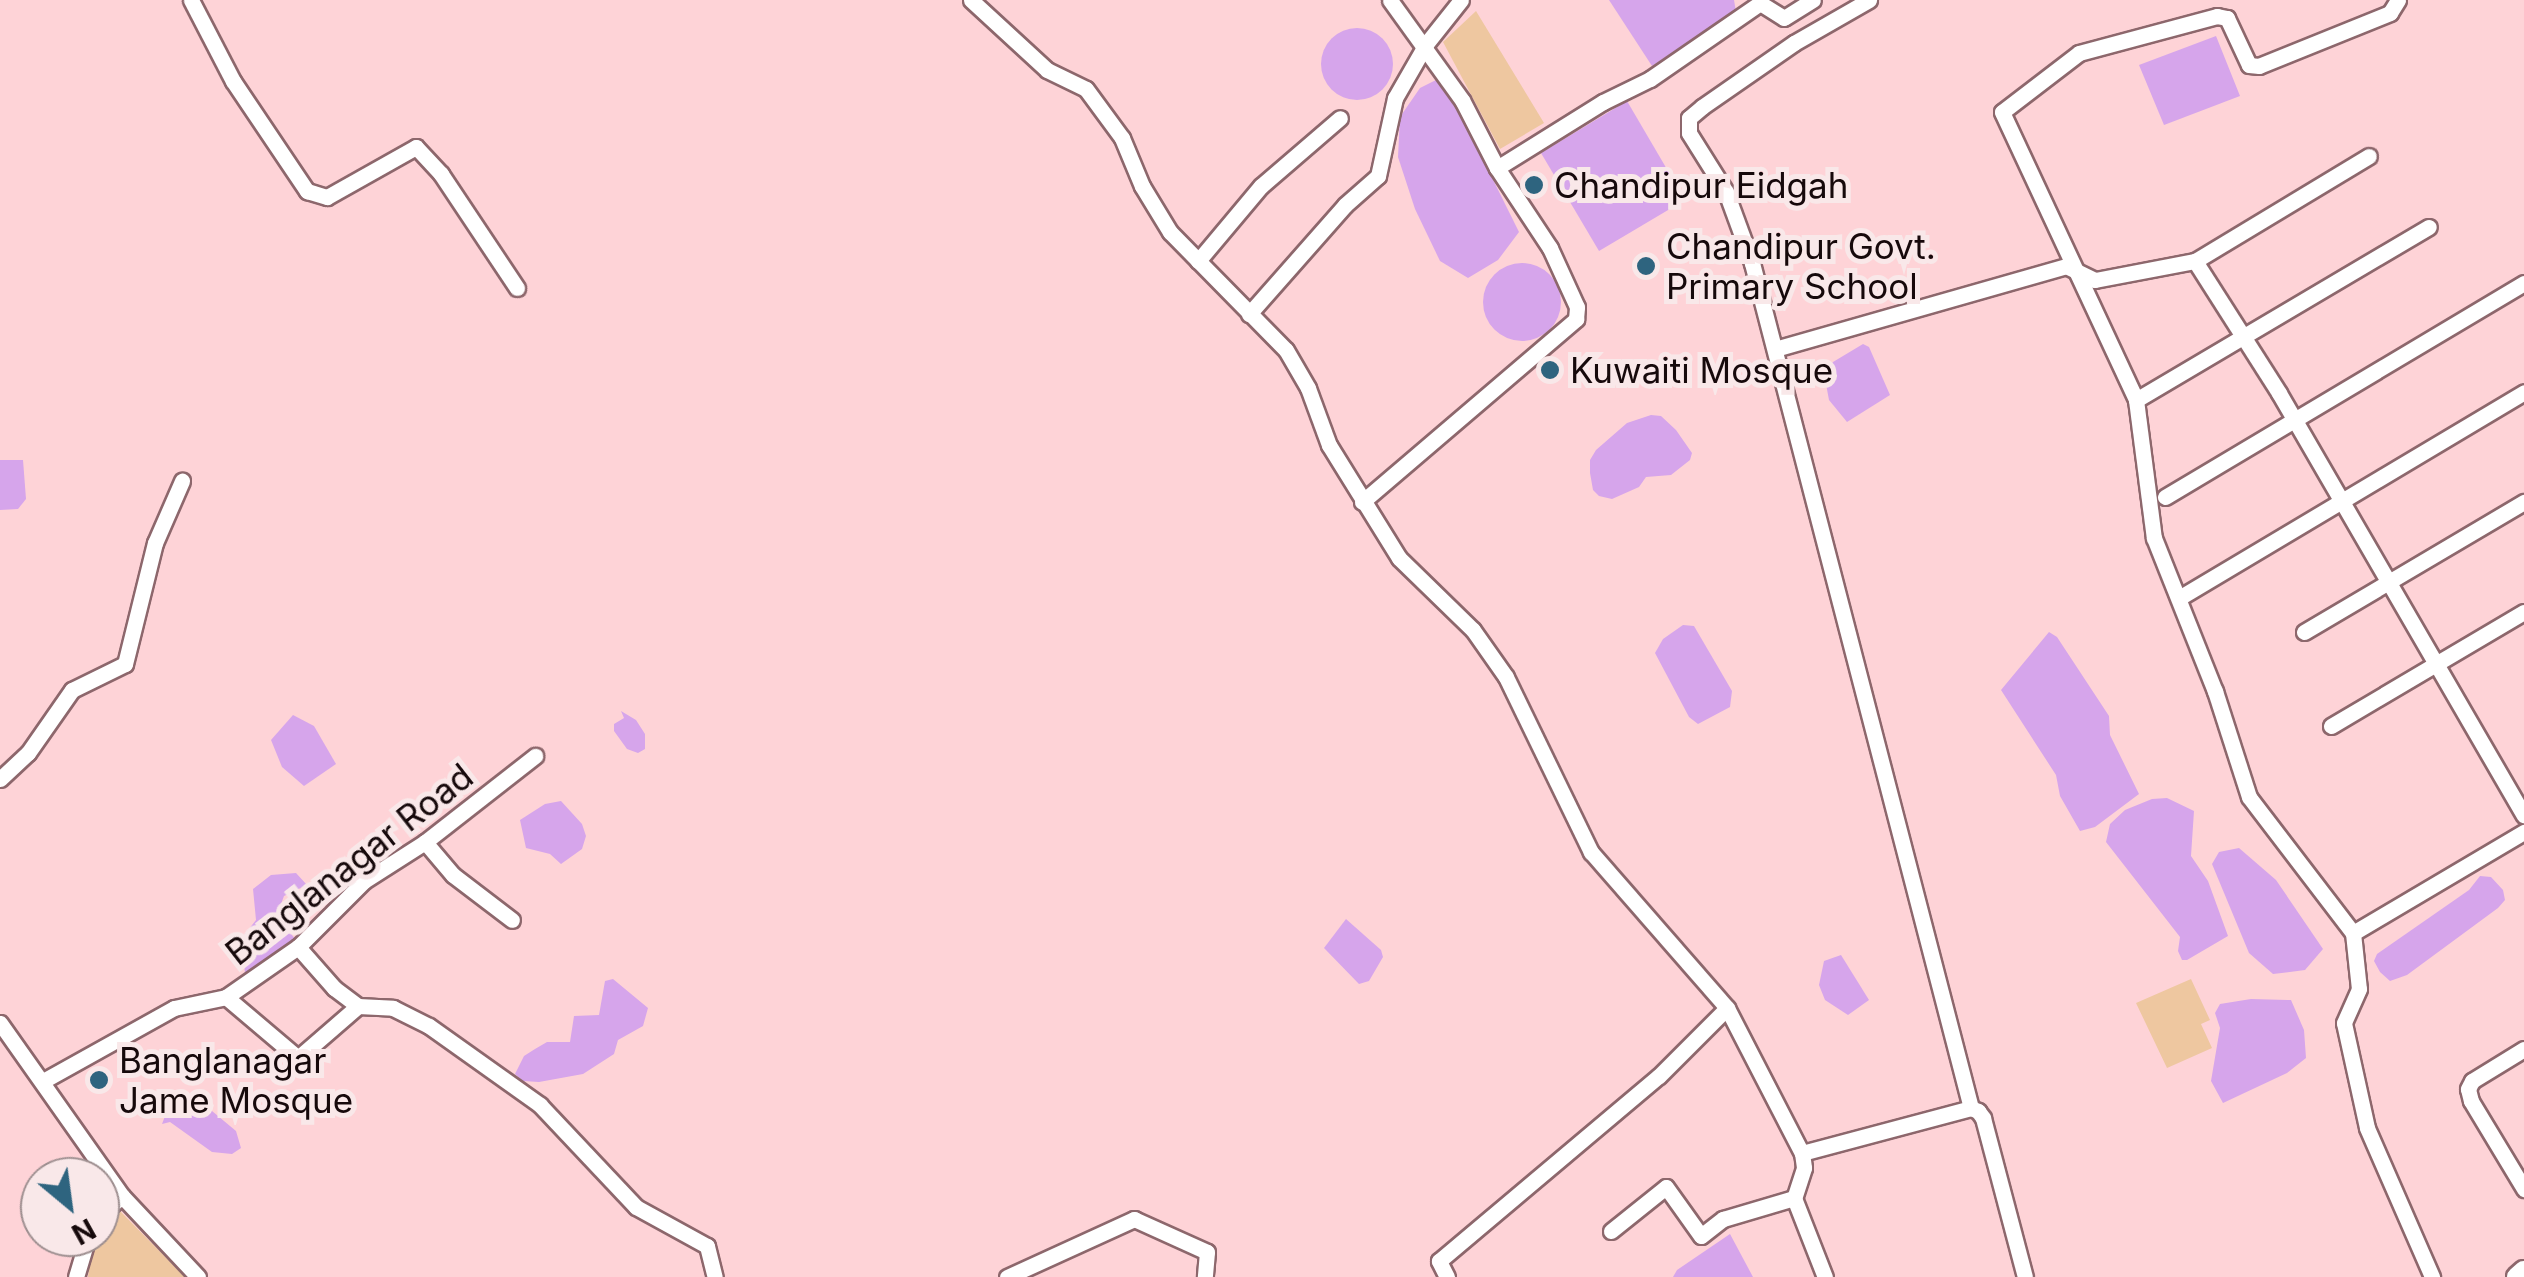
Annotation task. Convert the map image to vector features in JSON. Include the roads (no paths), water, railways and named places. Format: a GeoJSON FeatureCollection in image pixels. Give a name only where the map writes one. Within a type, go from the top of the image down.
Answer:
{"type":"FeatureCollection","features":[{"type":"Feature","properties":{"kind":"main road"},"geometry":{"type":"LineString","coordinates":[[2517,1277],[2524,1271]]}},
{"type":"Feature","properties":{"kind":"street"},"geometry":{"type":"LineString","coordinates":[[191,0],[233,81],[308,191],[327,196],[416,147],[440,174],[517,288]]}},
{"type":"Feature","properties":{"kind":"street"},"geometry":{"type":"LineString","coordinates":[[971,0],[1047,70],[1086,89],[1122,138],[1142,186],[1170,232],[1286,350],[1308,388],[1328,445],[1399,558],[1472,630],[1506,677],[1592,852],[1726,1008],[1802,1153],[1804,1168],[1794,1198],[1825,1277]]}},
{"type":"Feature","properties":{"kind":"street"},"geometry":{"type":"LineString","coordinates":[[1362,502],[1576,318],[1577,307],[1550,248],[1497,168],[1462,100],[1426,44],[1390,0]]}},
{"type":"Feature","properties":{"kind":"street"},"geometry":{"type":"LineString","coordinates":[[1248,314],[1344,206],[1378,176],[1395,98],[1426,44],[1461,0]]}},
{"type":"Feature","properties":{"kind":"street"},"geometry":{"type":"LineString","coordinates":[[1497,168],[1603,102],[1650,79],[1760,4],[1784,18],[1813,0]]}},
{"type":"Feature","properties":{"kind":"street"},"geometry":{"type":"LineString","coordinates":[[1870,0],[1794,43],[1690,118],[1689,133],[1726,192],[1752,263],[1972,1108],[1984,1118],[2025,1277]]}},
{"type":"Feature","properties":{"kind":"street"},"geometry":{"type":"LineString","coordinates":[[2398,0],[2390,12],[2259,66],[2249,64],[2228,18],[2217,16],[2079,52],[2002,112],[2136,400],[2154,538],[2249,796],[2353,933],[2359,988],[2344,1023],[2367,1128],[2432,1277]]}},
{"type":"Feature","properties":{"kind":"street"},"geometry":{"type":"LineString","coordinates":[[1198,261],[1261,186],[1340,118]]}},
{"type":"Feature","properties":{"kind":"street"},"geometry":{"type":"LineString","coordinates":[[1775,349],[2066,266],[2096,280],[2195,260],[2368,156]]}},
{"type":"Feature","properties":{"kind":"street"},"geometry":{"type":"LineString","coordinates":[[2136,400],[2430,227]]}},
{"type":"Feature","properties":{"kind":"street"},"geometry":{"type":"LineString","coordinates":[[2195,260],[2246,336],[2524,815]]}},
{"type":"Feature","properties":{"kind":"street"},"geometry":{"type":"LineString","coordinates":[[2165,497],[2524,284]]}},
{"type":"Feature","properties":{"kind":"street"},"geometry":{"type":"LineString","coordinates":[[2179,598],[2524,392]]}},
{"type":"Feature","properties":{"kind":"street"},"geometry":{"type":"LineString","coordinates":[[0,779],[28,753],[72,690],[125,664],[156,543],[182,481]]}},
{"type":"Feature","properties":{"kind":"street"},"geometry":{"type":"LineString","coordinates":[[2304,632],[2524,502]]}},
{"type":"Feature","properties":{"kind":"street"},"geometry":{"type":"LineString","coordinates":[[2331,726],[2524,612]]}},
{"type":"Feature","properties":{"kind":"street","name":"Banglanagar Road"},"geometry":{"type":"LineString","coordinates":[[43,1081],[174,1008],[226,997],[298,948],[364,881],[425,842],[535,756]]}},
{"type":"Feature","properties":{"kind":"street"},"geometry":{"type":"LineString","coordinates":[[2353,933],[2524,832]]}},
{"type":"Feature","properties":{"kind":"street"},"geometry":{"type":"LineString","coordinates":[[425,842],[453,875],[512,920]]}},
{"type":"Feature","properties":{"kind":"street"},"geometry":{"type":"LineString","coordinates":[[298,948],[334,988],[358,1006],[393,1008],[478,1057],[540,1105],[636,1207],[706,1246],[715,1277]]}},
{"type":"Feature","properties":{"kind":"street"},"geometry":{"type":"LineString","coordinates":[[226,997],[298,1058],[358,1006]]}},
{"type":"Feature","properties":{"kind":"street"},"geometry":{"type":"LineString","coordinates":[[1447,1277],[1439,1261],[1659,1076],[1726,1008]]}},
{"type":"Feature","properties":{"kind":"street"},"geometry":{"type":"LineString","coordinates":[[0,1024],[122,1196],[198,1277]]}},
{"type":"Feature","properties":{"kind":"street"},"geometry":{"type":"LineString","coordinates":[[2524,1049],[2472,1081],[2468,1089],[2471,1101],[2524,1188]]}},
{"type":"Feature","properties":{"kind":"street"},"geometry":{"type":"LineString","coordinates":[[1802,1153],[1972,1108]]}},
{"type":"Feature","properties":{"kind":"street"},"geometry":{"type":"LineString","coordinates":[[1611,1231],[1666,1187],[1702,1236],[1723,1219],[1794,1198]]}},
{"type":"Feature","properties":{"kind":"street"},"geometry":{"type":"LineString","coordinates":[[1007,1277],[1134,1219],[1207,1252],[1204,1277]]}},
{"type":"Feature","properties":{"kind":"place","name":"Chandipur Eidgah"},"geometry":{"type":"Point","coordinates":[1534,185]}},
{"type":"Feature","properties":{"kind":"place","name":"Chandipur Govt. Primary School"},"geometry":{"type":"Point","coordinates":[1646,266]}},
{"type":"Feature","properties":{"kind":"place","name":"Kuwaiti Mosque"},"geometry":{"type":"Point","coordinates":[1550,370]}},
{"type":"Feature","properties":{"kind":"place","name":"Banglanagar Jame Mosque"},"geometry":{"type":"Point","coordinates":[99,1080]}}]}
